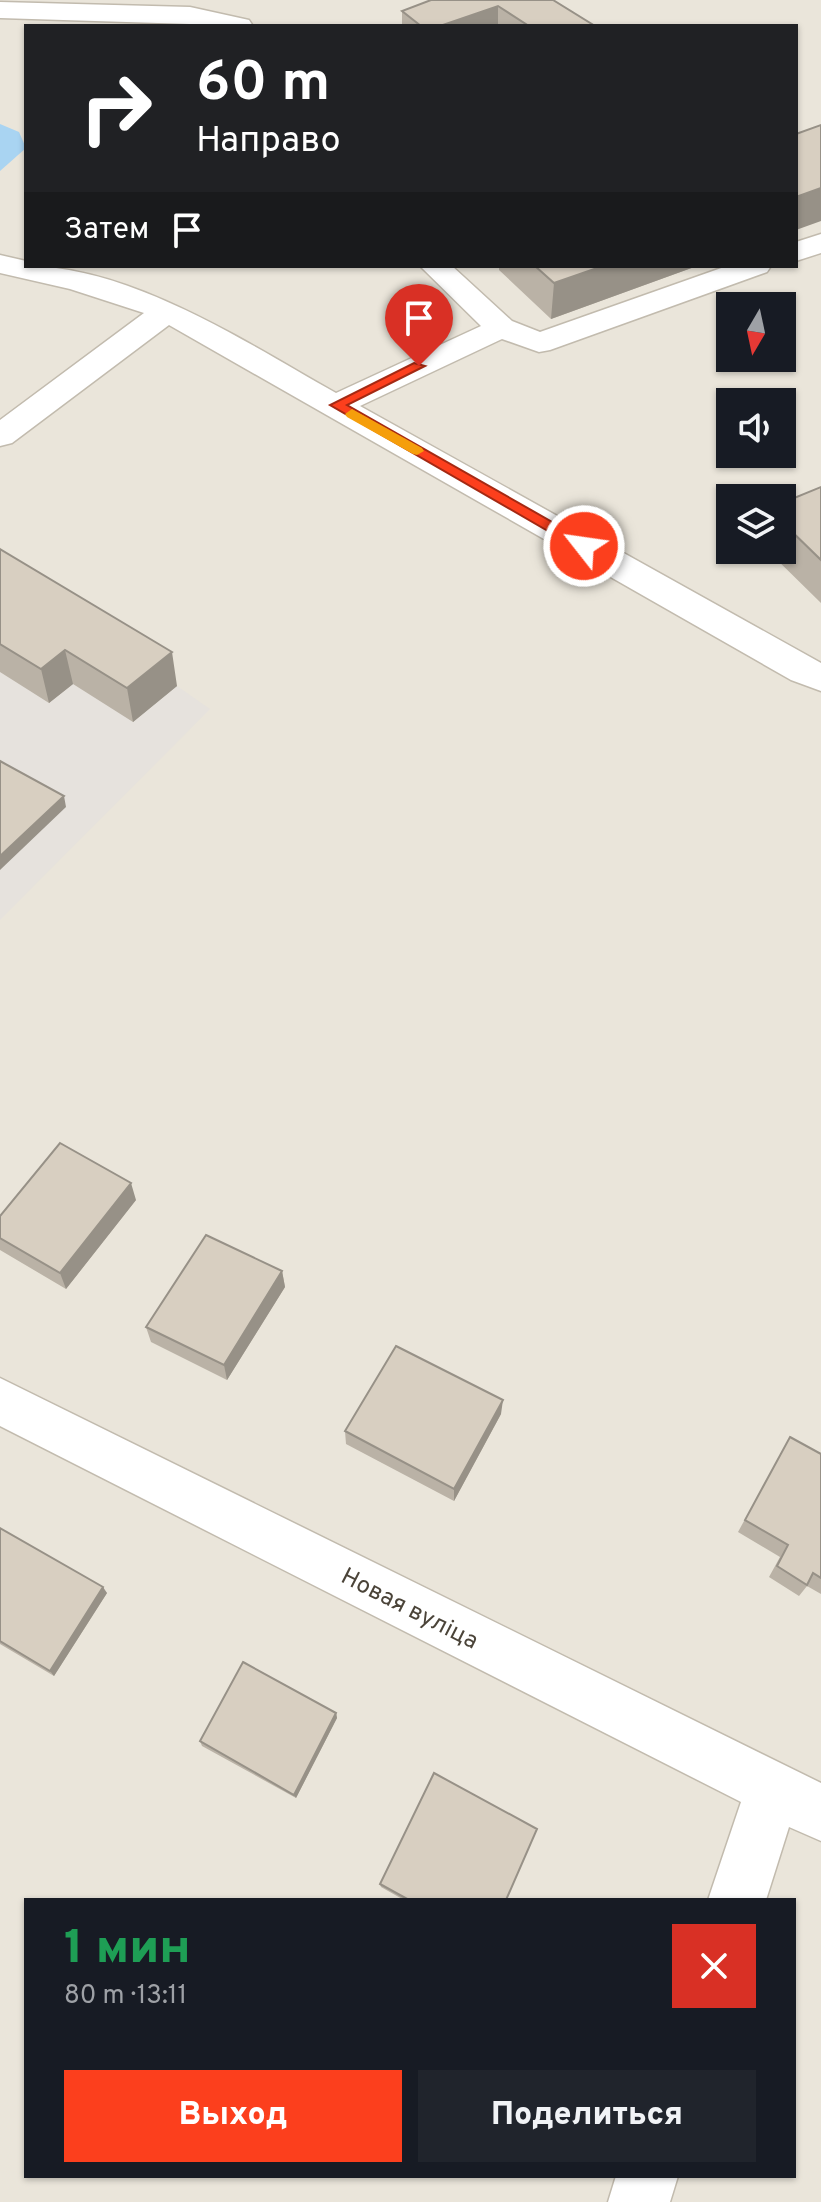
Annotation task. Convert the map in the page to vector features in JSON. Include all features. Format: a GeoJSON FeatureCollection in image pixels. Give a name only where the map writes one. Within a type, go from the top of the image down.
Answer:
{"type":"FeatureCollection","features":[{"type":"Feature","properties":{"kind":"street"},"geometry":{"type":"LineString","coordinates":[[0,10],[172,20],[190,15],[231,24]]}},
{"type":"Feature","properties":{"kind":"street"},"geometry":{"type":"LineString","coordinates":[[798,251],[821,243]]}},
{"type":"Feature","properties":{"kind":"street"},"geometry":{"type":"LineString","coordinates":[[0,264],[79,282],[167,311],[821,678]]}},
{"type":"Feature","properties":{"kind":"street"},"geometry":{"type":"LineString","coordinates":[[437,268],[501,328],[539,343],[750,268]]}},
{"type":"Feature","properties":{"kind":"street"},"geometry":{"type":"LineString","coordinates":[[0,436],[167,311]]}},
{"type":"Feature","properties":{"kind":"street"},"geometry":{"type":"LineString","coordinates":[[337,405],[501,328]]}},
{"type":"Feature","properties":{"kind":"street","name":"Новая вуліца"},"geometry":{"type":"LineString","coordinates":[[0,1401],[797,1802]]}},
{"type":"Feature","properties":{"kind":"street"},"geometry":{"type":"LineString","coordinates":[[738,1898],[797,1802]]}},
{"type":"Feature","properties":{"kind":"street"},"geometry":{"type":"LineString","coordinates":[[639,2202],[646,2178]]}},
{"type":"Feature","properties":{"kind":"shaded area"},"geometry":{"type":"Polygon","coordinates":[[[0,0],[821,0],[821,2202],[0,2202],[0,0]]]}},
{"type":"Feature","properties":{"kind":"shaded area"},"geometry":{"type":"Polygon","coordinates":[[[0,578],[210,709],[0,920],[0,578]]]}},
{"type":"Feature","properties":{"kind":"water"},"geometry":{"type":"Polygon","coordinates":[[[0,124],[19,132],[24,150],[0,171],[0,124]]]}},
{"type":"Feature","properties":{"kind":"building"},"geometry":{"type":"Polygon","coordinates":[[[431,0],[553,0],[592,24],[526,24],[498,6],[446,24],[418,24],[402,11],[431,0]]]}},
{"type":"Feature","properties":{"kind":"building"},"geometry":{"type":"Polygon","coordinates":[[[821,125],[821,188],[798,196],[798,133],[821,125]]]}},
{"type":"Feature","properties":{"kind":"building"},"geometry":{"type":"Polygon","coordinates":[[[537,268],[597,268],[554,283],[537,268]]]}},
{"type":"Feature","properties":{"kind":"building"},"geometry":{"type":"Polygon","coordinates":[[[821,487],[821,560],[796,536],[796,497],[821,487]]]}},
{"type":"Feature","properties":{"kind":"building"},"geometry":{"type":"Polygon","coordinates":[[[0,549],[172,652],[127,688],[65,650],[41,669],[0,644],[0,549]]]}},
{"type":"Feature","properties":{"kind":"building"},"geometry":{"type":"Polygon","coordinates":[[[0,761],[64,796],[0,856],[0,761]]]}},
{"type":"Feature","properties":{"kind":"building"},"geometry":{"type":"Polygon","coordinates":[[[60,1143],[131,1183],[60,1273],[0,1238],[0,1216],[60,1143]]]}},
{"type":"Feature","properties":{"kind":"building"},"geometry":{"type":"Polygon","coordinates":[[[206,1235],[282,1271],[224,1365],[146,1327],[206,1235]]]}},
{"type":"Feature","properties":{"kind":"building"},"geometry":{"type":"Polygon","coordinates":[[[396,1346],[503,1400],[454,1489],[345,1431],[396,1346]]]}},
{"type":"Feature","properties":{"kind":"building"},"geometry":{"type":"Polygon","coordinates":[[[790,1437],[821,1454],[821,1578],[813,1573],[807,1585],[777,1566],[788,1545],[745,1520],[790,1437]]]}},
{"type":"Feature","properties":{"kind":"building"},"geometry":{"type":"Polygon","coordinates":[[[0,1528],[103,1587],[50,1671],[0,1641],[0,1528]]]}},
{"type":"Feature","properties":{"kind":"building"},"geometry":{"type":"Polygon","coordinates":[[[243,1662],[336,1713],[294,1795],[200,1741],[243,1662]]]}},
{"type":"Feature","properties":{"kind":"building"},"geometry":{"type":"Polygon","coordinates":[[[434,1773],[537,1829],[507,1898],[405,1898],[380,1884],[434,1773]]]}},
{"type":"Feature","properties":{"kind":"slow traffic"},"geometry":{"type":"LineString","coordinates":[[352,414],[417,451]]}},
{"type":"Feature","properties":{"kind":"route"},"geometry":{"type":"LineString","coordinates":[[419,366],[337,405],[584,546]]}}]}
